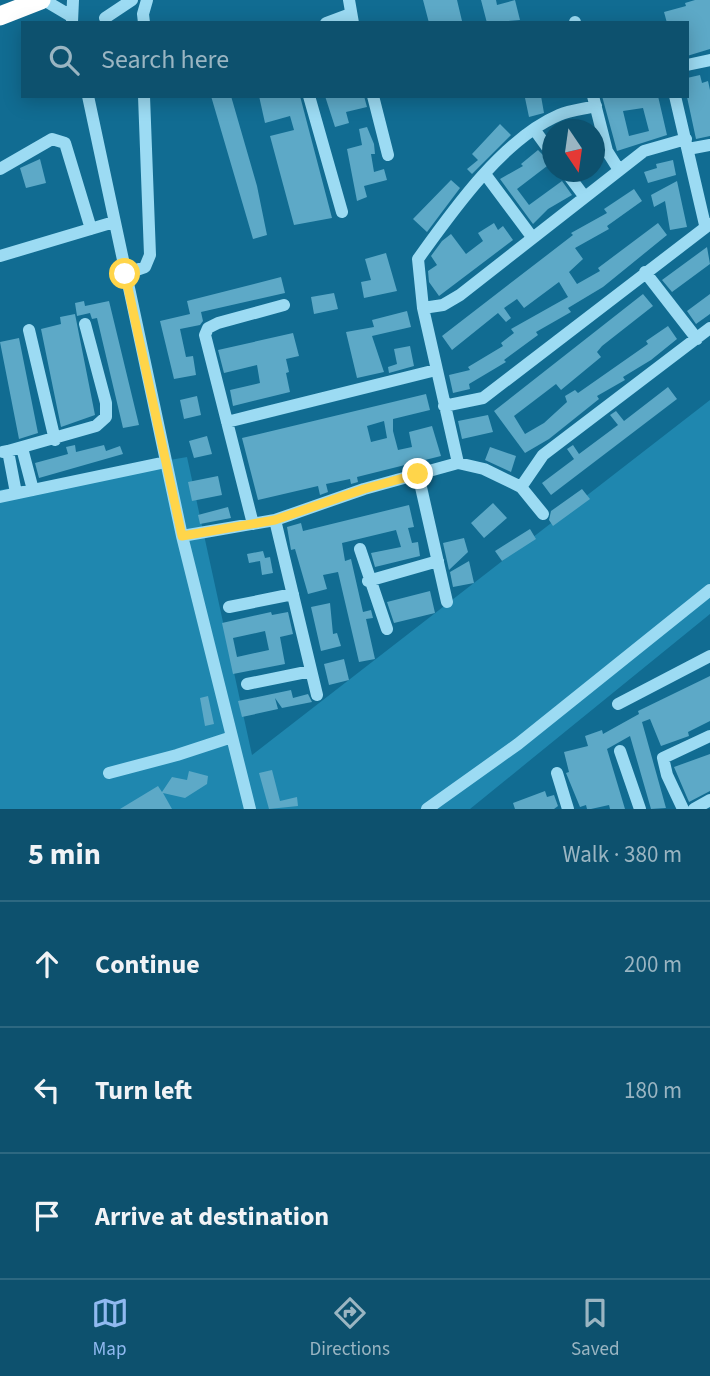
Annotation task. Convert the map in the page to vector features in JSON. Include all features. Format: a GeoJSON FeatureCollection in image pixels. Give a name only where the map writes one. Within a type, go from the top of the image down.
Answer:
{"type":"FeatureCollection","features":[{"type":"Feature","properties":{"kind":"highway"},"geometry":{"type":"LineString","coordinates":[[0,16],[43,0]]}},
{"type":"Feature","properties":{"kind":"street"},"geometry":{"type":"LineString","coordinates":[[43,0],[72,19]]}},
{"type":"Feature","properties":{"kind":"street"},"geometry":{"type":"LineString","coordinates":[[72,19],[73,0]]}},
{"type":"Feature","properties":{"kind":"street"},"geometry":{"type":"LineString","coordinates":[[105,18],[132,0]]}},
{"type":"Feature","properties":{"kind":"street"},"geometry":{"type":"LineString","coordinates":[[145,21],[146,0]]}},
{"type":"Feature","properties":{"kind":"street"},"geometry":{"type":"LineString","coordinates":[[349,0],[352,18]]}},
{"type":"Feature","properties":{"kind":"street"},"geometry":{"type":"LineString","coordinates":[[689,65],[710,60]]}},
{"type":"Feature","properties":{"kind":"street"},"geometry":{"type":"LineString","coordinates":[[88,98],[182,536],[250,809]]}},
{"type":"Feature","properties":{"kind":"street"},"geometry":{"type":"LineString","coordinates":[[125,274],[145,267],[150,255],[144,98]]}},
{"type":"Feature","properties":{"kind":"street"},"geometry":{"type":"LineString","coordinates":[[310,98],[342,212]]}},
{"type":"Feature","properties":{"kind":"street"},"geometry":{"type":"LineString","coordinates":[[374,98],[388,155]]}},
{"type":"Feature","properties":{"kind":"street"},"geometry":{"type":"LineString","coordinates":[[444,406],[483,398],[708,224],[676,98]]}},
{"type":"Feature","properties":{"kind":"street"},"geometry":{"type":"LineString","coordinates":[[458,463],[423,308],[418,259],[485,174],[534,129],[560,114],[594,101],[607,151],[619,170]]}},
{"type":"Feature","properties":{"kind":"street"},"geometry":{"type":"LineString","coordinates":[[534,129],[542,140]]}},
{"type":"Feature","properties":{"kind":"street"},"geometry":{"type":"LineString","coordinates":[[0,169],[52,139],[60,139],[65,143],[91,229]]}},
{"type":"Feature","properties":{"kind":"street"},"geometry":{"type":"LineString","coordinates":[[423,308],[443,305],[460,295],[584,196],[652,146],[710,145]]}},
{"type":"Feature","properties":{"kind":"street"},"geometry":{"type":"LineString","coordinates":[[485,174],[532,237]]}},
{"type":"Feature","properties":{"kind":"street"},"geometry":{"type":"LineString","coordinates":[[574,182],[584,196]]}},
{"type":"Feature","properties":{"kind":"street"},"geometry":{"type":"LineString","coordinates":[[0,256],[114,222]]}},
{"type":"Feature","properties":{"kind":"street"},"geometry":{"type":"LineString","coordinates":[[645,272],[697,339]]}},
{"type":"Feature","properties":{"kind":"street"},"geometry":{"type":"LineString","coordinates":[[253,524],[205,335],[208,328],[284,305]]}},
{"type":"Feature","properties":{"kind":"street"},"geometry":{"type":"LineString","coordinates":[[16,494],[4,452],[55,440],[96,426],[106,417],[106,403],[85,324]]}},
{"type":"Feature","properties":{"kind":"street"},"geometry":{"type":"LineString","coordinates":[[521,487],[542,456],[710,328]]}},
{"type":"Feature","properties":{"kind":"street"},"geometry":{"type":"LineString","coordinates":[[29,330],[55,440]]}},
{"type":"Feature","properties":{"kind":"street"},"geometry":{"type":"LineString","coordinates":[[227,422],[436,370]]}},
{"type":"Feature","properties":{"kind":"street"},"geometry":{"type":"LineString","coordinates":[[22,448],[33,490]]}},
{"type":"Feature","properties":{"kind":"street"},"geometry":{"type":"LineString","coordinates":[[0,496],[166,462]]}},
{"type":"Feature","properties":{"kind":"street"},"geometry":{"type":"LineString","coordinates":[[182,536],[275,520],[364,489],[458,463],[485,469],[521,487],[543,514]]}},
{"type":"Feature","properties":{"kind":"street"},"geometry":{"type":"LineString","coordinates":[[418,474],[447,602]]}},
{"type":"Feature","properties":{"kind":"street"},"geometry":{"type":"LineString","coordinates":[[275,520],[317,695]]}},
{"type":"Feature","properties":{"kind":"street"},"geometry":{"type":"LineString","coordinates":[[360,549],[368,581],[387,629]]}},
{"type":"Feature","properties":{"kind":"street"},"geometry":{"type":"LineString","coordinates":[[368,581],[438,561]]}},
{"type":"Feature","properties":{"kind":"street"},"geometry":{"type":"LineString","coordinates":[[426,809],[517,744],[710,590]]}},
{"type":"Feature","properties":{"kind":"street"},"geometry":{"type":"LineString","coordinates":[[229,607],[293,594]]}},
{"type":"Feature","properties":{"kind":"street"},"geometry":{"type":"LineString","coordinates":[[618,704],[710,656]]}},
{"type":"Feature","properties":{"kind":"street"},"geometry":{"type":"LineString","coordinates":[[247,684],[311,671]]}},
{"type":"Feature","properties":{"kind":"street"},"geometry":{"type":"LineString","coordinates":[[683,809],[667,775],[663,758],[710,736]]}},
{"type":"Feature","properties":{"kind":"street"},"geometry":{"type":"LineString","coordinates":[[109,773],[232,737]]}},
{"type":"Feature","properties":{"kind":"street"},"geometry":{"type":"LineString","coordinates":[[621,751],[640,809]]}},
{"type":"Feature","properties":{"kind":"street"},"geometry":{"type":"LineString","coordinates":[[557,773],[568,809]]}},
{"type":"Feature","properties":{"kind":"street"},"geometry":{"type":"LineString","coordinates":[[694,809],[710,800]]}},
{"type":"Feature","properties":{"kind":"shaded area"},"geometry":{"type":"Polygon","coordinates":[[[710,400],[710,614],[470,809],[0,809],[0,490],[187,457],[252,755],[710,400]]]}},
{"type":"Feature","properties":{"kind":"building"},"geometry":{"type":"Polygon","coordinates":[[[423,0],[457,0],[462,21],[428,21],[423,0]]]}},
{"type":"Feature","properties":{"kind":"building"},"geometry":{"type":"Polygon","coordinates":[[[481,0],[496,0],[497,5],[515,0],[520,20],[486,21],[481,0]]]}},
{"type":"Feature","properties":{"kind":"building"},"geometry":{"type":"Polygon","coordinates":[[[710,0],[710,49],[689,55],[689,21],[666,21],[664,12],[686,6],[685,3],[710,0]]]}},
{"type":"Feature","properties":{"kind":"building"},"geometry":{"type":"Polygon","coordinates":[[[700,75],[702,83],[708,81],[710,136],[696,139],[687,98],[689,78],[700,75]]]}},
{"type":"Feature","properties":{"kind":"building"},"geometry":{"type":"Polygon","coordinates":[[[212,98],[232,98],[257,186],[267,235],[253,239],[212,98]]]}},
{"type":"Feature","properties":{"kind":"building"},"geometry":{"type":"Polygon","coordinates":[[[259,98],[301,98],[332,218],[294,225],[270,136],[294,130],[290,116],[265,123],[259,98]]]}},
{"type":"Feature","properties":{"kind":"building"},"geometry":{"type":"Polygon","coordinates":[[[326,98],[365,98],[367,107],[346,112],[349,123],[335,127],[326,98]]]}},
{"type":"Feature","properties":{"kind":"building"},"geometry":{"type":"Polygon","coordinates":[[[525,98],[541,98],[544,113],[529,117],[525,98]]]}},
{"type":"Feature","properties":{"kind":"building"},"geometry":{"type":"Polygon","coordinates":[[[603,98],[658,98],[667,135],[617,151],[603,98]],[[643,108],[623,111],[629,136],[649,131],[643,108]]]}},
{"type":"Feature","properties":{"kind":"building"},"geometry":{"type":"Polygon","coordinates":[[[500,124],[511,135],[472,174],[467,169],[478,160],[472,154],[500,124]]]}},
{"type":"Feature","properties":{"kind":"building"},"geometry":{"type":"Polygon","coordinates":[[[367,127],[374,144],[375,154],[371,154],[374,172],[384,169],[387,180],[364,186],[367,197],[357,201],[347,149],[362,145],[359,129],[367,127]]]}},
{"type":"Feature","properties":{"kind":"building"},"geometry":{"type":"Polygon","coordinates":[[[538,150],[542,154],[542,170],[517,189],[529,205],[561,182],[572,195],[548,209],[533,224],[500,179],[523,166],[521,164],[538,150]]]}},
{"type":"Feature","properties":{"kind":"building"},"geometry":{"type":"Polygon","coordinates":[[[40,159],[46,183],[26,188],[20,168],[40,159]]]}},
{"type":"Feature","properties":{"kind":"building"},"geometry":{"type":"Polygon","coordinates":[[[673,160],[676,175],[648,183],[644,172],[657,168],[656,164],[673,160]]]}},
{"type":"Feature","properties":{"kind":"building"},"geometry":{"type":"Polygon","coordinates":[[[451,180],[460,188],[427,232],[413,219],[451,180]]]}},
{"type":"Feature","properties":{"kind":"building"},"geometry":{"type":"Polygon","coordinates":[[[677,181],[687,227],[670,230],[665,201],[654,207],[651,195],[677,181]]]}},
{"type":"Feature","properties":{"kind":"building"},"geometry":{"type":"Polygon","coordinates":[[[634,189],[642,201],[607,226],[609,229],[575,248],[583,259],[569,272],[577,284],[600,271],[598,268],[658,223],[667,235],[603,287],[568,308],[571,312],[536,332],[538,335],[504,360],[506,362],[469,384],[470,389],[453,393],[449,375],[470,370],[468,367],[503,346],[501,343],[514,333],[511,329],[568,297],[559,282],[524,308],[517,299],[504,308],[511,318],[506,322],[498,313],[452,350],[442,336],[573,235],[571,233],[607,213],[604,209],[634,189]]]}},
{"type":"Feature","properties":{"kind":"building"},"geometry":{"type":"Polygon","coordinates":[[[494,223],[498,230],[503,226],[513,240],[439,296],[429,282],[428,271],[437,265],[431,256],[442,241],[451,234],[466,254],[483,241],[478,233],[494,223]]]}},
{"type":"Feature","properties":{"kind":"building"},"geometry":{"type":"Polygon","coordinates":[[[707,247],[710,264],[672,292],[662,280],[707,247]]]}},
{"type":"Feature","properties":{"kind":"building"},"geometry":{"type":"Polygon","coordinates":[[[386,253],[397,291],[364,298],[361,282],[371,280],[365,259],[386,253]]]}},
{"type":"Feature","properties":{"kind":"building"},"geometry":{"type":"Polygon","coordinates":[[[281,277],[285,293],[201,312],[203,321],[200,325],[180,329],[186,357],[193,356],[196,375],[174,379],[160,321],[190,314],[187,301],[281,277]]]}},
{"type":"Feature","properties":{"kind":"building"},"geometry":{"type":"Polygon","coordinates":[[[334,293],[338,309],[314,314],[311,297],[334,293]]]}},
{"type":"Feature","properties":{"kind":"building"},"geometry":{"type":"Polygon","coordinates":[[[643,294],[653,306],[602,346],[597,352],[601,357],[561,390],[556,384],[514,416],[525,434],[544,423],[567,402],[565,396],[575,390],[578,393],[648,344],[646,341],[668,326],[677,339],[651,360],[623,377],[625,380],[597,396],[599,399],[549,439],[525,453],[494,411],[643,294]]]}},
{"type":"Feature","properties":{"kind":"building"},"geometry":{"type":"Polygon","coordinates":[[[710,294],[710,314],[696,324],[687,311],[710,294]]]}},
{"type":"Feature","properties":{"kind":"building"},"geometry":{"type":"Polygon","coordinates":[[[84,301],[85,306],[109,301],[139,425],[123,428],[97,318],[92,319],[90,313],[77,316],[75,303],[84,301]]]}},
{"type":"Feature","properties":{"kind":"building"},"geometry":{"type":"Polygon","coordinates":[[[407,311],[411,327],[372,336],[384,372],[357,378],[346,332],[374,327],[372,320],[407,311]]]}},
{"type":"Feature","properties":{"kind":"building"},"geometry":{"type":"Polygon","coordinates":[[[75,314],[95,415],[61,427],[41,329],[61,324],[60,317],[75,314]]]}},
{"type":"Feature","properties":{"kind":"building"},"geometry":{"type":"Polygon","coordinates":[[[293,333],[299,356],[286,359],[290,392],[233,406],[230,390],[260,383],[257,365],[224,373],[218,350],[293,333]]]}},
{"type":"Feature","properties":{"kind":"building"},"geometry":{"type":"Polygon","coordinates":[[[19,338],[38,433],[19,439],[0,342],[19,338]]]}},
{"type":"Feature","properties":{"kind":"building"},"geometry":{"type":"Polygon","coordinates":[[[410,346],[414,366],[389,373],[388,367],[397,364],[394,349],[410,346]]]}},
{"type":"Feature","properties":{"kind":"building"},"geometry":{"type":"Polygon","coordinates":[[[668,387],[677,399],[551,495],[542,483],[574,459],[567,449],[573,445],[579,454],[618,425],[610,415],[616,411],[624,421],[668,387]]]}},
{"type":"Feature","properties":{"kind":"building"},"geometry":{"type":"Polygon","coordinates":[[[426,394],[430,410],[393,419],[393,431],[398,450],[412,447],[409,432],[432,426],[441,456],[357,477],[358,482],[351,484],[350,479],[326,484],[328,492],[320,495],[318,486],[258,500],[242,438],[426,394]],[[384,421],[367,426],[371,442],[387,438],[384,421]]]}},
{"type":"Feature","properties":{"kind":"building"},"geometry":{"type":"Polygon","coordinates":[[[197,396],[201,415],[184,419],[180,400],[197,396]]]}},
{"type":"Feature","properties":{"kind":"building"},"geometry":{"type":"Polygon","coordinates":[[[488,415],[493,432],[462,439],[458,421],[488,415]]]}},
{"type":"Feature","properties":{"kind":"building"},"geometry":{"type":"Polygon","coordinates":[[[207,436],[212,454],[194,458],[189,441],[207,436]]]}},
{"type":"Feature","properties":{"kind":"building"},"geometry":{"type":"Polygon","coordinates":[[[75,445],[76,452],[104,445],[106,451],[120,446],[123,454],[39,478],[35,463],[68,454],[66,447],[75,445]]]}},
{"type":"Feature","properties":{"kind":"building"},"geometry":{"type":"Polygon","coordinates":[[[490,447],[516,456],[511,472],[485,460],[490,447]]]}},
{"type":"Feature","properties":{"kind":"building"},"geometry":{"type":"Polygon","coordinates":[[[218,476],[222,495],[192,501],[188,482],[218,476]]]}},
{"type":"Feature","properties":{"kind":"building"},"geometry":{"type":"Polygon","coordinates":[[[582,489],[590,499],[553,526],[549,520],[551,511],[582,489]]]}},
{"type":"Feature","properties":{"kind":"building"},"geometry":{"type":"Polygon","coordinates":[[[493,503],[507,518],[484,538],[471,523],[493,503]]]}},
{"type":"Feature","properties":{"kind":"building"},"geometry":{"type":"Polygon","coordinates":[[[409,505],[414,527],[408,528],[412,543],[418,542],[420,556],[375,567],[371,553],[401,547],[396,530],[342,543],[345,561],[351,559],[363,612],[371,610],[373,618],[366,619],[375,659],[359,662],[338,572],[323,575],[327,589],[308,594],[295,549],[291,550],[287,527],[301,523],[303,531],[409,505]]]}},
{"type":"Feature","properties":{"kind":"building"},"geometry":{"type":"Polygon","coordinates":[[[228,507],[231,518],[200,524],[198,515],[228,507]]]}},
{"type":"Feature","properties":{"kind":"building"},"geometry":{"type":"Polygon","coordinates":[[[530,529],[536,539],[502,561],[495,551],[530,529]]]}},
{"type":"Feature","properties":{"kind":"building"},"geometry":{"type":"Polygon","coordinates":[[[464,538],[468,552],[449,570],[443,543],[464,538]]]}},
{"type":"Feature","properties":{"kind":"building"},"geometry":{"type":"Polygon","coordinates":[[[263,551],[265,558],[270,557],[273,573],[262,575],[260,561],[249,563],[247,554],[263,551]]]}},
{"type":"Feature","properties":{"kind":"building"},"geometry":{"type":"Polygon","coordinates":[[[469,561],[474,583],[453,587],[450,572],[469,561]]]}},
{"type":"Feature","properties":{"kind":"building"},"geometry":{"type":"Polygon","coordinates":[[[430,591],[435,613],[394,623],[387,602],[430,591]]]}},
{"type":"Feature","properties":{"kind":"building"},"geometry":{"type":"Polygon","coordinates":[[[330,603],[333,634],[337,633],[341,646],[321,651],[311,607],[330,603]]]}},
{"type":"Feature","properties":{"kind":"building"},"geometry":{"type":"Polygon","coordinates":[[[271,612],[272,615],[288,612],[293,634],[280,637],[285,664],[233,674],[222,623],[271,612]],[[265,631],[233,638],[237,657],[269,650],[265,631]]]}},
{"type":"Feature","properties":{"kind":"building"},"geometry":{"type":"Polygon","coordinates":[[[344,659],[349,680],[329,685],[324,664],[344,659]]]}},
{"type":"Feature","properties":{"kind":"building"},"geometry":{"type":"Polygon","coordinates":[[[710,676],[710,721],[688,732],[689,736],[661,746],[650,719],[642,722],[666,808],[651,809],[630,736],[607,749],[625,809],[610,809],[609,805],[591,809],[587,809],[586,805],[580,807],[566,773],[569,772],[564,752],[588,746],[585,736],[602,730],[603,734],[639,714],[638,711],[710,676]]]}},
{"type":"Feature","properties":{"kind":"building"},"geometry":{"type":"Polygon","coordinates":[[[291,690],[293,698],[308,694],[312,702],[282,708],[275,698],[278,709],[242,717],[238,701],[291,690]]]}},
{"type":"Feature","properties":{"kind":"building"},"geometry":{"type":"Polygon","coordinates":[[[208,696],[214,724],[205,726],[200,698],[208,696]]]}},
{"type":"Feature","properties":{"kind":"building"},"geometry":{"type":"Polygon","coordinates":[[[710,754],[710,791],[689,802],[674,767],[710,754]]]}},
{"type":"Feature","properties":{"kind":"building"},"geometry":{"type":"Polygon","coordinates":[[[272,770],[280,801],[297,797],[298,806],[269,809],[259,773],[272,770]]]}},
{"type":"Feature","properties":{"kind":"building"},"geometry":{"type":"Polygon","coordinates":[[[189,771],[208,776],[207,784],[185,798],[163,793],[172,809],[120,809],[158,786],[162,792],[172,777],[187,780],[189,771]]]}},
{"type":"Feature","properties":{"kind":"building"},"geometry":{"type":"Polygon","coordinates":[[[545,791],[547,797],[554,795],[558,806],[554,809],[515,809],[513,803],[545,791]]]}},
{"type":"Feature","properties":{"kind":"route"},"geometry":{"type":"LineString","coordinates":[[125,274],[182,536],[275,520],[364,489],[418,474]]}}]}
